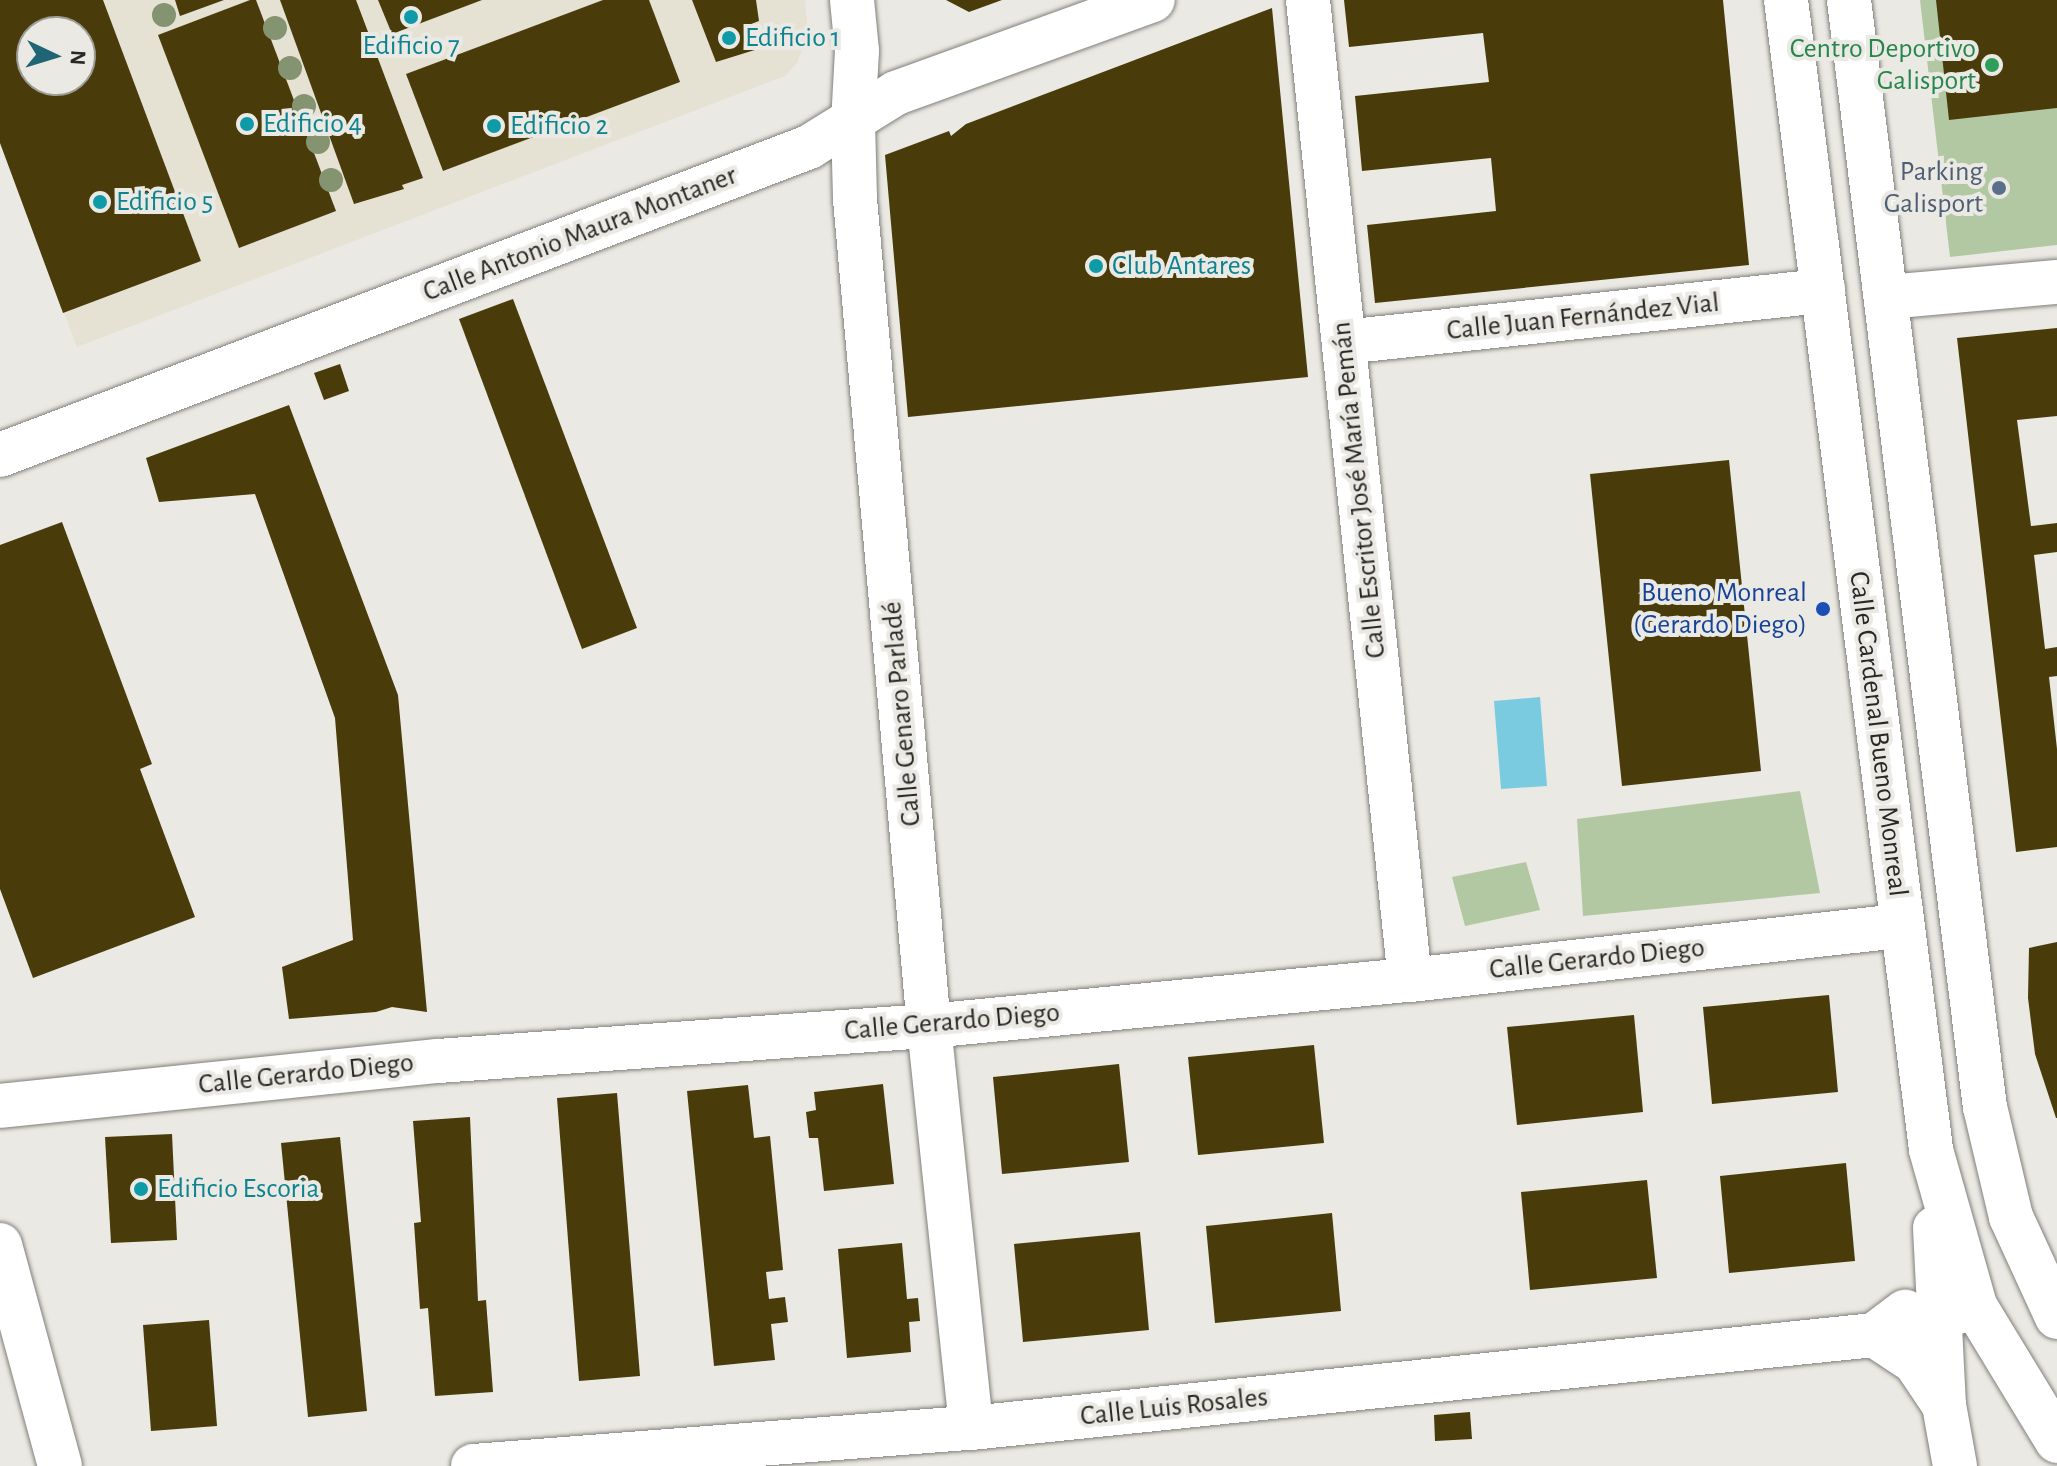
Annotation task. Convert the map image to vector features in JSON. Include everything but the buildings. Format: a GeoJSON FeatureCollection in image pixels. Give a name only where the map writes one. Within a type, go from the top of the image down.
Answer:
{"type":"FeatureCollection","features":[{"type":"Feature","properties":{"kind":"street","name":"Calle Genaro Parladé"},"geometry":{"type":"LineString","coordinates":[[852,0],[857,51],[853,122],[855,199],[929,1026],[971,1428]]}},
{"type":"Feature","properties":{"kind":"street","name":"Calle Antonio Maura Montaner"},"geometry":{"type":"LineString","coordinates":[[0,455],[809,147],[896,93],[1153,0]]}},
{"type":"Feature","properties":{"kind":"street","name":"Calle Escritor José María Pemán"},"geometry":{"type":"LineString","coordinates":[[1308,0],[1410,980]]}},
{"type":"Feature","properties":{"kind":"street","name":"Calle Cardenal Bueno Monreal"},"geometry":{"type":"LineString","coordinates":[[1786,0],[1955,1322],[2057,1441]]}},
{"type":"Feature","properties":{"kind":"street"},"geometry":{"type":"LineString","coordinates":[[1849,0],[1888,297],[1985,1107],[2011,1217],[2057,1317]]}},
{"type":"Feature","properties":{"kind":"street"},"geometry":{"type":"LineString","coordinates":[[1888,297],[2057,282]]}},
{"type":"Feature","properties":{"kind":"street","name":"Calle Juan Fernández Vial"},"geometry":{"type":"LineString","coordinates":[[1344,342],[1823,291]]}},
{"type":"Feature","properties":{"kind":"street","name":"Calle Gerardo Diego"},"geometry":{"type":"LineString","coordinates":[[0,1106],[438,1061],[929,1026],[1410,980],[1902,926]]}},
{"type":"Feature","properties":{"kind":"street"},"geometry":{"type":"LineString","coordinates":[[1931,1150],[1937,1271],[1955,1322],[1944,1405],[1955,1466]]}},
{"type":"Feature","properties":{"kind":"street"},"geometry":{"type":"LineString","coordinates":[[0,1245],[60,1466]]}},
{"type":"Feature","properties":{"kind":"street"},"geometry":{"type":"LineString","coordinates":[[1937,1271],[1917,1301],[1874,1335],[1915,1362],[1944,1405]]}},
{"type":"Feature","properties":{"kind":"street","name":"Calle Luis Rosales"},"geometry":{"type":"LineString","coordinates":[[473,1466],[971,1428],[1874,1335],[1955,1322],[2004,1301],[2026,1306],[2057,1324]]}},
{"type":"Feature","properties":{"kind":"shaded area"},"geometry":{"type":"Polygon","coordinates":[[[0,0],[805,0],[805,42],[797,63],[785,76],[77,347],[0,143],[0,0]]]}},
{"type":"Feature","properties":{"kind":"green space","name":"Centro Deportivo Galisport"},"geometry":{"type":"Polygon","coordinates":[[[1920,0],[2057,0],[2057,245],[1950,257],[1920,0]]]}},
{"type":"Feature","properties":{"kind":"green space"},"geometry":{"type":"Polygon","coordinates":[[[1800,791],[1820,893],[1583,916],[1577,819],[1800,791]]]}},
{"type":"Feature","properties":{"kind":"green space"},"geometry":{"type":"Polygon","coordinates":[[[1526,862],[1540,910],[1465,926],[1452,877],[1526,862]]]}},
{"type":"Feature","properties":{"kind":"water"},"geometry":{"type":"Polygon","coordinates":[[[1540,697],[1547,786],[1501,789],[1494,701],[1540,697]]]}},
{"type":"Feature","properties":{"kind":"place","name":"Edificio 7"},"geometry":{"type":"Point","coordinates":[411,17]}},
{"type":"Feature","properties":{"kind":"place","name":"Edificio 1"},"geometry":{"type":"Point","coordinates":[729,38]}},
{"type":"Feature","properties":{"kind":"place","name":"Centro Deportivo Galisport"},"geometry":{"type":"Point","coordinates":[1992,65]}},
{"type":"Feature","properties":{"kind":"place","name":"Edificio 4"},"geometry":{"type":"Point","coordinates":[247,124]}},
{"type":"Feature","properties":{"kind":"place","name":"Edificio 2"},"geometry":{"type":"Point","coordinates":[494,126]}},
{"type":"Feature","properties":{"kind":"place","name":"Parking Galisport"},"geometry":{"type":"Point","coordinates":[1999,188]}},
{"type":"Feature","properties":{"kind":"place","name":"Edificio 5"},"geometry":{"type":"Point","coordinates":[100,202]}},
{"type":"Feature","properties":{"kind":"place","name":"Club Antares"},"geometry":{"type":"Point","coordinates":[1096,266]}},
{"type":"Feature","properties":{"kind":"place","name":"Bueno Monreal (Gerardo Diego)"},"geometry":{"type":"Point","coordinates":[1823,609]}},
{"type":"Feature","properties":{"kind":"place","name":"Edificio Escoria"},"geometry":{"type":"Point","coordinates":[141,1189]}}]}
